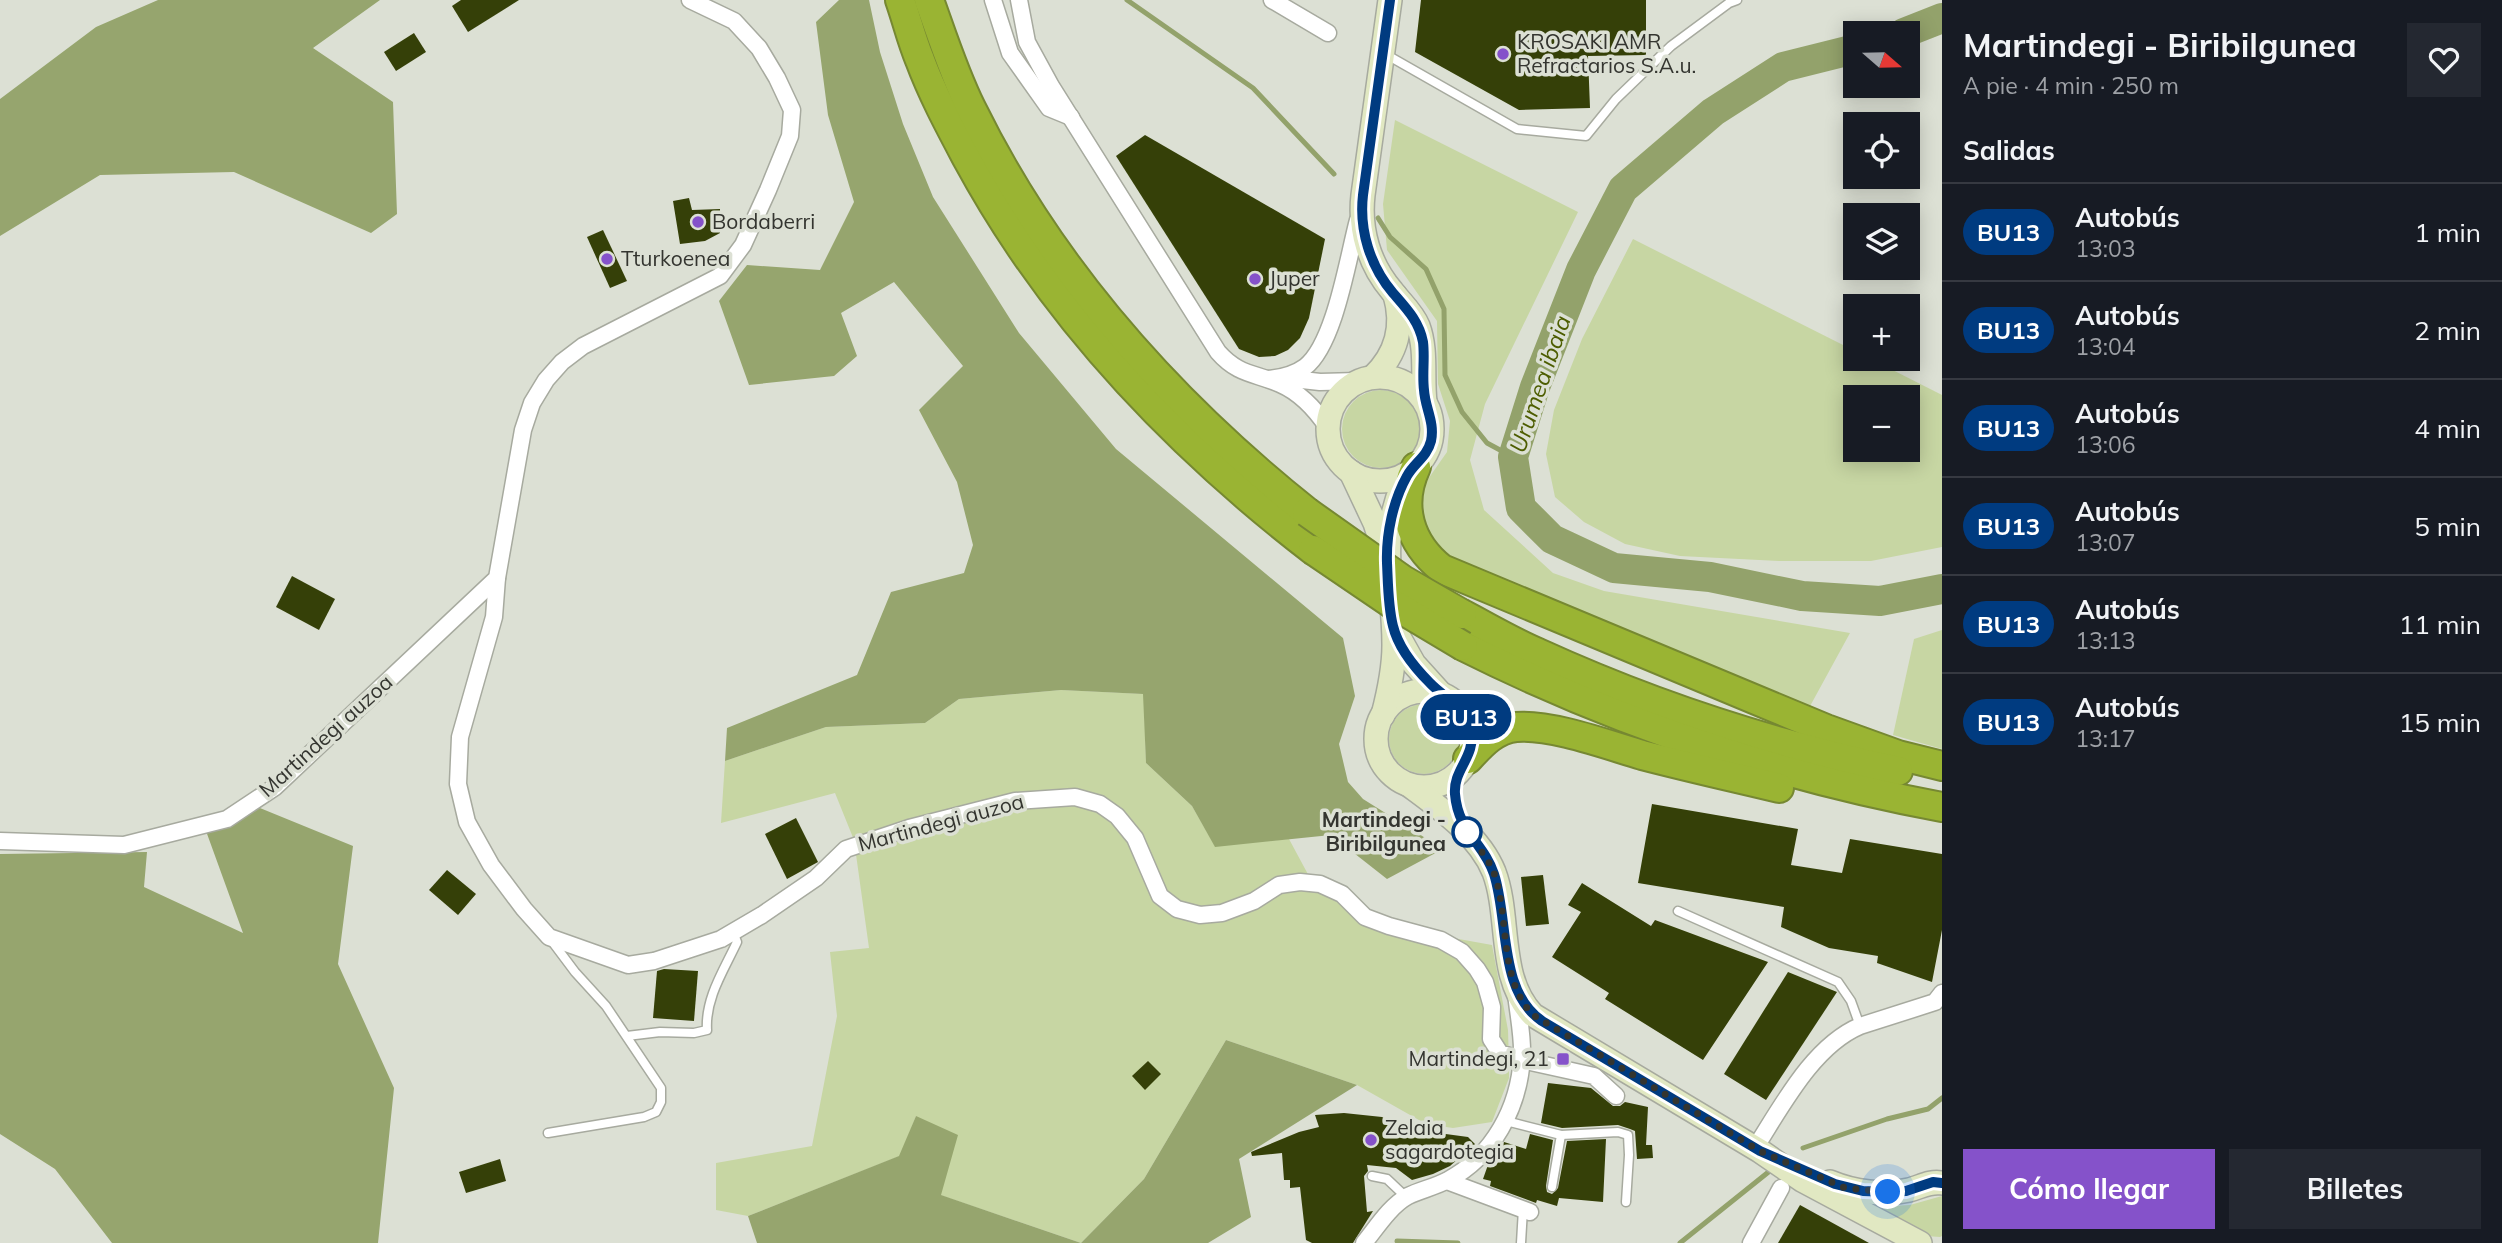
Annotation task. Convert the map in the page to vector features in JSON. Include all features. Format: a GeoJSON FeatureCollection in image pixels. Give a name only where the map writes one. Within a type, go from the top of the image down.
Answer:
{"type":"FeatureCollection","features":[{"type":"Feature","properties":{"kind":"highway"},"geometry":{"type":"LineString","coordinates":[[900,0],[920,60],[947,121],[992,204],[1035,269],[1090,339],[1143,399],[1204,460],[1313,550],[1391,603],[1464,646],[1528,678],[1648,728],[1812,779],[1942,809]]}},
{"type":"Feature","properties":{"kind":"highway"},"geometry":{"type":"LineString","coordinates":[[929,0],[971,107],[1015,189],[1057,254],[1106,318],[1161,381],[1223,441],[1307,512],[1404,580],[1536,653],[1657,701],[1819,752],[1942,780]]}},
{"type":"Feature","properties":{"kind":"highway"},"geometry":{"type":"LineString","coordinates":[[1412,469],[1407,516],[1410,528],[1423,551],[1442,569],[1826,729],[1898,755],[1942,766]]}},
{"type":"Feature","properties":{"kind":"highway"},"geometry":{"type":"LineString","coordinates":[[1462,767],[1486,741],[1500,731],[1516,727],[1547,729],[1679,765],[1810,795],[1893,810],[1942,809]]}},
{"type":"Feature","properties":{"kind":"main road"},"geometry":{"type":"LineString","coordinates":[[1390,0],[1361,209],[1370,255],[1385,283],[1415,320],[1422,340],[1425,402]]}},
{"type":"Feature","properties":{"kind":"main road"},"geometry":{"type":"LineString","coordinates":[[1395,295],[1399,317],[1397,340],[1388,360],[1337,400],[1329,418],[1328,428],[1336,457],[1351,472],[1375,523],[1387,561],[1393,626],[1393,672],[1383,715],[1377,728],[1376,742],[1386,769],[1441,809],[1469,836],[1494,872],[1516,989],[1525,1007],[1540,1024],[1757,1150],[1852,1189],[1897,1192],[1933,1182],[1942,1183]]}},
{"type":"Feature","properties":{"kind":"main road"},"geometry":{"type":"LineString","coordinates":[[1351,472],[1374,481],[1386,481],[1412,469],[1425,456],[1430,443],[1431,415],[1419,394],[1403,381],[1383,376],[1365,379]]}},
{"type":"Feature","properties":{"kind":"main road"},"geometry":{"type":"LineString","coordinates":[[1387,561],[1393,515],[1412,469]]}},
{"type":"Feature","properties":{"kind":"main road"},"geometry":{"type":"LineString","coordinates":[[1393,626],[1413,664],[1460,709],[1471,729],[1472,744],[1462,767],[1457,806],[1469,836]]}},
{"type":"Feature","properties":{"kind":"main road"},"geometry":{"type":"LineString","coordinates":[[1383,715],[1403,696],[1429,691],[1443,695]]}},
{"type":"Feature","properties":{"kind":"main road"},"geometry":{"type":"LineString","coordinates":[[1409,785],[1434,786],[1462,767]]}},
{"type":"Feature","properties":{"kind":"main road"},"geometry":{"type":"LineString","coordinates":[[1757,1150],[1791,1184],[1920,1243]]}},
{"type":"Feature","properties":{"kind":"street"},"geometry":{"type":"LineString","coordinates":[[549,937],[491,865],[467,822],[458,784],[460,737],[494,617],[497,578],[523,430],[531,403],[562,362],[583,346],[720,276],[743,245],[790,136],[792,110],[759,48],[734,21],[691,0]]}},
{"type":"Feature","properties":{"kind":"street"},"geometry":{"type":"LineString","coordinates":[[993,0],[1010,53],[1049,108],[1071,117]]}},
{"type":"Feature","properties":{"kind":"street"},"geometry":{"type":"LineString","coordinates":[[1018,0],[1027,42],[1071,117],[1227,363],[1241,371],[1273,378],[1320,382],[1365,379]]}},
{"type":"Feature","properties":{"kind":"street"},"geometry":{"type":"LineString","coordinates":[[1272,0],[1328,33]]}},
{"type":"Feature","properties":{"kind":"street"},"geometry":{"type":"LineString","coordinates":[[1273,378],[1305,368],[1314,359],[1326,338],[1361,209]]}},
{"type":"Feature","properties":{"kind":"street"},"geometry":{"type":"LineString","coordinates":[[1273,378],[1302,397],[1328,428]]}},
{"type":"Feature","properties":{"kind":"street","name":"Martindegi auzoa"},"geometry":{"type":"LineString","coordinates":[[0,841],[124,845],[227,818],[275,787],[497,578]]}},
{"type":"Feature","properties":{"kind":"street","name":"Martindegi auzoa"},"geometry":{"type":"LineString","coordinates":[[549,937],[628,965],[654,961],[721,939],[816,878],[846,849],[909,828],[1015,801],[1075,797],[1100,804],[1117,816],[1135,838],[1160,896],[1177,909],[1200,915],[1222,913],[1254,901],[1279,886],[1300,882],[1320,884],[1342,894],[1365,917],[1441,940],[1462,952],[1485,982],[1492,1007],[1491,1039],[1500,1053],[1594,1076],[1616,1096]]}},
{"type":"Feature","properties":{"kind":"street"},"geometry":{"type":"LineString","coordinates":[[1364,1243],[1388,1212],[1406,1197],[1447,1181],[1476,1162],[1506,1121],[1517,1091],[1522,1057],[1516,989]]}},
{"type":"Feature","properties":{"kind":"street"},"geometry":{"type":"LineString","coordinates":[[1757,1150],[1826,1047],[1849,1030],[1935,1002],[1942,993]]}},
{"type":"Feature","properties":{"kind":"street"},"geometry":{"type":"LineString","coordinates":[[1522,1057],[1540,1024]]}},
{"type":"Feature","properties":{"kind":"street"},"geometry":{"type":"LineString","coordinates":[[1447,1181],[1526,1211]]}},
{"type":"Feature","properties":{"kind":"street"},"geometry":{"type":"LineString","coordinates":[[1751,1243],[1791,1184]]}},
{"type":"Feature","properties":{"kind":"street"},"geometry":{"type":"LineString","coordinates":[[1381,1222],[1381,1243]]}},
{"type":"Feature","properties":{"kind":"lane"},"geometry":{"type":"LineString","coordinates":[[1383,52],[1517,130],[1586,136],[1616,99],[1671,46],[1737,0]]}},
{"type":"Feature","properties":{"kind":"lane"},"geometry":{"type":"LineString","coordinates":[[1678,911],[1838,982],[1851,1001],[1860,1026]]}},
{"type":"Feature","properties":{"kind":"lane"},"geometry":{"type":"LineString","coordinates":[[627,1036],[660,1032],[694,1034],[707,1030],[706,1014],[712,995],[737,943],[733,932]]}},
{"type":"Feature","properties":{"kind":"lane"},"geometry":{"type":"LineString","coordinates":[[548,1133],[615,1124],[644,1117],[656,1112],[661,1102],[661,1088],[627,1036],[549,937]]}},
{"type":"Feature","properties":{"kind":"lane"},"geometry":{"type":"LineString","coordinates":[[1506,1121],[1561,1135],[1618,1132],[1628,1135],[1626,1202]]}},
{"type":"Feature","properties":{"kind":"lane"},"geometry":{"type":"LineString","coordinates":[[1552,1188],[1561,1135]]}},
{"type":"Feature","properties":{"kind":"lane"},"geometry":{"type":"LineString","coordinates":[[1371,1176],[1387,1179],[1406,1197]]}},
{"type":"Feature","properties":{"kind":"lane"},"geometry":{"type":"LineString","coordinates":[[1521,1241],[1526,1211]]}},
{"type":"Feature","properties":{"kind":"green space"},"geometry":{"type":"Polygon","coordinates":[[[158,0],[380,0],[313,48],[393,102],[397,214],[371,233],[234,172],[100,175],[0,236],[0,99],[96,27],[158,0]]]}},
{"type":"Feature","properties":{"kind":"green space"},"geometry":{"type":"Polygon","coordinates":[[[839,0],[869,0],[880,52],[903,124],[933,197],[1019,333],[1116,449],[1343,638],[1355,696],[1339,744],[1348,782],[1363,799],[1443,849],[1387,879],[1331,835],[1215,847],[1192,806],[1146,763],[1143,694],[1061,690],[959,699],[925,723],[826,727],[725,761],[727,728],[857,675],[891,592],[964,573],[973,545],[957,482],[919,410],[963,366],[894,282],[841,313],[857,356],[834,376],[749,385],[719,301],[747,265],[820,270],[854,202],[828,115],[816,22],[839,0]]]}},
{"type":"Feature","properties":{"kind":"green space"},"geometry":{"type":"Polygon","coordinates":[[[1395,120],[1578,212],[1485,404],[1470,460],[1484,510],[1553,573],[1604,591],[1850,633],[1809,708],[1490,578],[1451,557],[1433,542],[1418,517],[1419,492],[1447,452],[1450,421],[1438,384],[1437,321],[1387,250],[1383,204],[1395,120]]]}},
{"type":"Feature","properties":{"kind":"green space"},"geometry":{"type":"Polygon","coordinates":[[[1633,239],[1843,345],[1843,371],[1895,371],[1942,395],[1942,547],[1871,561],[1779,561],[1680,556],[1625,544],[1584,522],[1555,497],[1546,454],[1554,410],[1582,339],[1633,239]]]}},
{"type":"Feature","properties":{"kind":"green space"},"geometry":{"type":"Polygon","coordinates":[[[1373,390],[1389,390],[1403,396],[1414,407],[1420,421],[1420,437],[1414,451],[1403,462],[1389,468],[1373,468],[1359,462],[1348,451],[1342,437],[1342,421],[1348,407],[1359,396],[1373,390]]]}},
{"type":"Feature","properties":{"kind":"green space"},"geometry":{"type":"Polygon","coordinates":[[[1942,630],[1942,749],[1893,735],[1914,639],[1942,630]]]}},
{"type":"Feature","properties":{"kind":"green space"},"geometry":{"type":"Polygon","coordinates":[[[1061,690],[1144,694],[1146,763],[1192,806],[1215,846],[1289,839],[1317,891],[1334,899],[1359,922],[1397,935],[1442,936],[1492,945],[1508,1030],[1509,1078],[1492,1122],[1453,1128],[1426,1124],[1357,1085],[1226,1040],[1144,1179],[1081,1243],[940,1195],[916,1116],[900,1156],[748,1216],[716,1210],[716,1163],[812,1146],[837,1016],[830,952],[869,948],[854,840],[835,793],[721,823],[725,761],[826,727],[925,723],[959,699],[1061,690]]]}},
{"type":"Feature","properties":{"kind":"green space"},"geometry":{"type":"Polygon","coordinates":[[[1431,704],[1444,710],[1453,719],[1457,725],[1457,753],[1449,764],[1438,772],[1417,774],[1399,764],[1391,753],[1389,732],[1399,714],[1410,706],[1431,704]]]}},
{"type":"Feature","properties":{"kind":"green space"},"geometry":{"type":"Polygon","coordinates":[[[255,806],[353,846],[338,964],[394,1088],[378,1243],[112,1243],[55,1169],[0,1134],[0,854],[147,852],[144,887],[243,933],[206,831],[255,806]]]}},
{"type":"Feature","properties":{"kind":"green space"},"geometry":{"type":"Polygon","coordinates":[[[1226,1040],[1357,1085],[1239,1159],[1251,1217],[1208,1243],[1081,1243],[1144,1179],[1226,1040]]]}},
{"type":"Feature","properties":{"kind":"green space"},"geometry":{"type":"Polygon","coordinates":[[[916,1116],[958,1135],[941,1195],[1081,1243],[757,1243],[748,1216],[899,1156],[916,1116]]]}},
{"type":"Feature","properties":{"kind":"green space"},"geometry":{"type":"Polygon","coordinates":[[[1942,1196],[1940,1237],[1926,1236],[1871,1207],[1910,1205],[1942,1196]]]}},
{"type":"Feature","properties":{"kind":"building"},"geometry":{"type":"Polygon","coordinates":[[[461,0],[519,0],[468,32],[452,6],[461,0]]]}},
{"type":"Feature","properties":{"kind":"building","name":"KROSAKI AMR Refractarios S.A.u."},"geometry":{"type":"Polygon","coordinates":[[[1421,0],[1646,0],[1646,55],[1588,56],[1590,108],[1519,110],[1415,52],[1421,0]]]}},
{"type":"Feature","properties":{"kind":"building"},"geometry":{"type":"Polygon","coordinates":[[[414,33],[426,52],[396,71],[384,52],[414,33]]]}},
{"type":"Feature","properties":{"kind":"building","name":"Juper"},"geometry":{"type":"Polygon","coordinates":[[[1145,135],[1325,239],[1309,318],[1300,338],[1288,350],[1275,356],[1259,357],[1239,349],[1116,156],[1145,135]]]}},
{"type":"Feature","properties":{"kind":"building","name":"Bordaberri"},"geometry":{"type":"Polygon","coordinates":[[[689,198],[692,210],[720,209],[720,233],[705,241],[680,244],[673,201],[689,198]]]}},
{"type":"Feature","properties":{"kind":"building","name":"Tturkoenea"},"geometry":{"type":"Polygon","coordinates":[[[603,230],[627,281],[610,288],[587,237],[603,230]]]}},
{"type":"Feature","properties":{"kind":"building"},"geometry":{"type":"Polygon","coordinates":[[[292,576],[335,599],[319,630],[276,607],[292,576]]]}},
{"type":"Feature","properties":{"kind":"building"},"geometry":{"type":"Polygon","coordinates":[[[1652,804],[1798,829],[1791,865],[1842,873],[1850,839],[1942,854],[1942,930],[1932,982],[1877,963],[1878,956],[1829,948],[1781,927],[1784,907],[1638,883],[1652,804]]]}},
{"type":"Feature","properties":{"kind":"building"},"geometry":{"type":"Polygon","coordinates":[[[796,818],[818,862],[787,879],[765,834],[796,818]]]}},
{"type":"Feature","properties":{"kind":"building"},"geometry":{"type":"Polygon","coordinates":[[[447,870],[476,894],[458,915],[429,890],[447,870]]]}},
{"type":"Feature","properties":{"kind":"building"},"geometry":{"type":"Polygon","coordinates":[[[1543,875],[1549,924],[1526,926],[1521,877],[1543,875]]]}},
{"type":"Feature","properties":{"kind":"building"},"geometry":{"type":"Polygon","coordinates":[[[1582,883],[1651,926],[1655,920],[1768,962],[1703,1060],[1605,999],[1609,993],[1552,957],[1581,912],[1568,905],[1582,883]]]}},
{"type":"Feature","properties":{"kind":"building"},"geometry":{"type":"Polygon","coordinates":[[[657,971],[698,971],[694,1021],[653,1018],[657,971]]]}},
{"type":"Feature","properties":{"kind":"building"},"geometry":{"type":"Polygon","coordinates":[[[1788,972],[1837,992],[1766,1100],[1724,1074],[1788,972]]]}},
{"type":"Feature","properties":{"kind":"building"},"geometry":{"type":"Polygon","coordinates":[[[1148,1061],[1161,1074],[1145,1090],[1132,1076],[1148,1061]]]}},
{"type":"Feature","properties":{"kind":"building"},"geometry":{"type":"Polygon","coordinates":[[[1548,1083],[1591,1088],[1613,1106],[1620,1106],[1625,1102],[1648,1107],[1646,1145],[1652,1145],[1653,1158],[1637,1159],[1635,1131],[1618,1125],[1562,1128],[1541,1123],[1548,1083]]]}},
{"type":"Feature","properties":{"kind":"building"},"geometry":{"type":"Polygon","coordinates":[[[1344,1113],[1382,1117],[1401,1128],[1468,1137],[1475,1144],[1450,1166],[1412,1180],[1396,1168],[1367,1165],[1368,1171],[1364,1176],[1367,1212],[1373,1211],[1353,1243],[1312,1243],[1306,1240],[1300,1187],[1290,1188],[1290,1180],[1284,1180],[1282,1153],[1252,1156],[1251,1152],[1299,1132],[1319,1127],[1315,1115],[1344,1113]]]}},
{"type":"Feature","properties":{"kind":"building"},"geometry":{"type":"Polygon","coordinates":[[[1530,1134],[1553,1140],[1546,1186],[1547,1192],[1552,1194],[1558,1188],[1567,1141],[1606,1139],[1603,1202],[1559,1198],[1557,1206],[1537,1200],[1536,1203],[1490,1186],[1491,1181],[1483,1179],[1489,1162],[1499,1153],[1504,1142],[1526,1149],[1530,1134]]]}},
{"type":"Feature","properties":{"kind":"building"},"geometry":{"type":"Polygon","coordinates":[[[500,1159],[506,1181],[466,1193],[459,1172],[500,1159]]]}},
{"type":"Feature","properties":{"kind":"building"},"geometry":{"type":"Polygon","coordinates":[[[1800,1205],[1869,1243],[1778,1243],[1800,1205]]]}},
{"type":"Feature","properties":{"kind":"waterway"},"geometry":{"type":"LineString","coordinates":[[1127,0],[1253,88],[1334,174]]}},
{"type":"Feature","properties":{"kind":"waterway","name":"Urumea ibaia"},"geometry":{"type":"LineString","coordinates":[[1920,27],[1942,18]]}},
{"type":"Feature","properties":{"kind":"waterway","name":"Urumea ibaia"},"geometry":{"type":"LineString","coordinates":[[1843,52],[1783,67],[1713,112],[1623,189],[1581,270],[1535,387],[1513,457],[1521,508],[1552,539],[1614,568],[1710,577],[1802,596],[1880,601],[1942,589]]}},
{"type":"Feature","properties":{"kind":"waterway"},"geometry":{"type":"LineString","coordinates":[[1378,218],[1390,237],[1426,269],[1444,309],[1445,375],[1462,412],[1487,443],[1513,457]]}},
{"type":"Feature","properties":{"kind":"waterway"},"geometry":{"type":"LineString","coordinates":[[1803,1148],[1887,1119],[1928,1109],[1942,1098]]}},
{"type":"Feature","properties":{"kind":"waterway"},"geometry":{"type":"LineString","coordinates":[[1680,1243],[1771,1170]]}},
{"type":"Feature","properties":{"kind":"waterway"},"geometry":{"type":"LineString","coordinates":[[1397,1241],[1458,1243]]}},
{"type":"Feature","properties":{"kind":"bus line","name":"BU13"},"geometry":{"type":"LineString","coordinates":[[1390,0],[1361,209],[1362,225],[1370,255],[1377,269],[1385,283],[1410,311],[1419,330],[1423,351],[1425,402],[1431,415],[1432,429],[1425,456],[1409,472],[1402,486],[1390,530],[1387,561],[1393,626],[1413,664],[1432,685],[1455,703],[1465,715],[1471,729],[1472,744],[1468,759],[1456,775],[1457,806],[1469,836],[1494,872],[1509,959],[1520,999],[1525,1007],[1542,1021],[1760,1151],[1835,1184],[1875,1192],[1897,1192],[1927,1183],[1942,1183]]}},
{"type":"Feature","properties":{"kind":"place","name":"KROSAKI AMR Refractarios S.A.u."},"geometry":{"type":"Point","coordinates":[1503,54]}},
{"type":"Feature","properties":{"kind":"place","name":"Bordaberri"},"geometry":{"type":"Point","coordinates":[698,222]}},
{"type":"Feature","properties":{"kind":"place","name":"Tturkoenea"},"geometry":{"type":"Point","coordinates":[607,259]}},
{"type":"Feature","properties":{"kind":"place","name":"Juper"},"geometry":{"type":"Point","coordinates":[1255,279]}},
{"type":"Feature","properties":{"kind":"place","name":"Martindegi - Biribilgunea"},"geometry":{"type":"Point","coordinates":[1467,832]}},
{"type":"Feature","properties":{"kind":"place","name":"Martindegi, 21"},"geometry":{"type":"Point","coordinates":[1563,1059]}},
{"type":"Feature","properties":{"kind":"place","name":"Zelaia sagardotegia"},"geometry":{"type":"Point","coordinates":[1371,1140]}},
{"type":"Feature","properties":{"kind":"route"},"geometry":{"type":"LineString","coordinates":[[1467,832],[1494,872],[1516,989],[1525,1007],[1533,1015],[1760,1151],[1845,1188],[1888,1192]]}}]}
